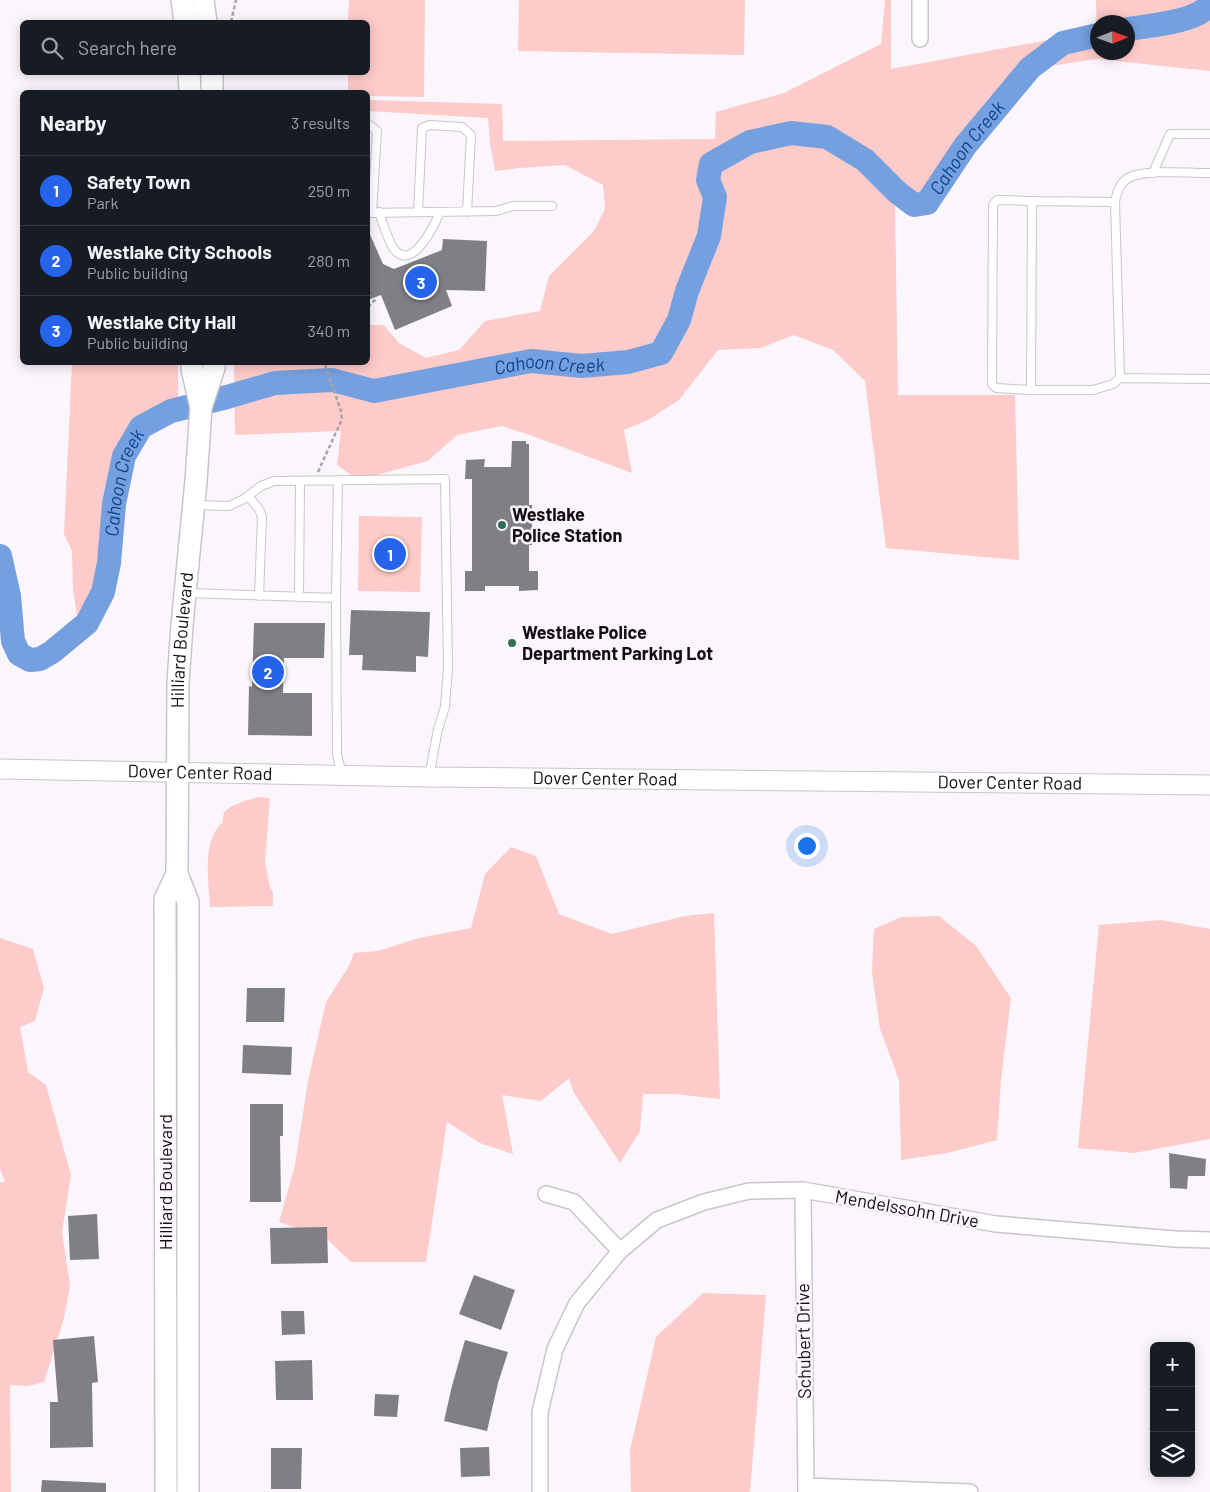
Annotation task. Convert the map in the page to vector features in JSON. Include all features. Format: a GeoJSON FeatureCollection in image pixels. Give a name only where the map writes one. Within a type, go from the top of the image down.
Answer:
{"type":"FeatureCollection","features":[{"type":"Feature","properties":{"kind":"main road"},"geometry":{"type":"LineString","coordinates":[[182,0],[185,20]]}},
{"type":"Feature","properties":{"kind":"main road"},"geometry":{"type":"LineString","coordinates":[[203,0],[206,20]]}},
{"type":"Feature","properties":{"kind":"main road"},"geometry":{"type":"LineString","coordinates":[[189,75],[190,90]]}},
{"type":"Feature","properties":{"kind":"main road"},"geometry":{"type":"LineString","coordinates":[[212,75],[212,90]]}},
{"type":"Feature","properties":{"kind":"main road","name":"Hilliard Boulevard"},"geometry":{"type":"LineString","coordinates":[[166,1492],[165,899],[176,874],[178,683],[199,450],[203,367]]}},
{"type":"Feature","properties":{"kind":"main road","name":"Hilliard Boulevard"},"geometry":{"type":"LineString","coordinates":[[176,874],[188,902],[188,1492]]}},
{"type":"Feature","properties":{"kind":"street"},"geometry":{"type":"LineString","coordinates":[[920,0],[920,39]]}},
{"type":"Feature","properties":{"kind":"street","name":"Dover Center Road"},"geometry":{"type":"LineString","coordinates":[[0,769],[429,777],[1210,785]]}},
{"type":"Feature","properties":{"kind":"street","name":"Mendelssohn Drive"},"geometry":{"type":"LineString","coordinates":[[540,1492],[540,1412],[554,1348],[577,1303],[620,1251],[657,1220],[704,1202],[749,1191],[803,1190],[996,1224],[1176,1240],[1210,1240]]}},
{"type":"Feature","properties":{"kind":"street","name":"Schubert Drive"},"geometry":{"type":"LineString","coordinates":[[803,1190],[806,1489]]}},
{"type":"Feature","properties":{"kind":"street"},"geometry":{"type":"LineString","coordinates":[[546,1194],[574,1202],[620,1251]]}},
{"type":"Feature","properties":{"kind":"street"},"geometry":{"type":"LineString","coordinates":[[806,1489],[970,1492]]}},
{"type":"Feature","properties":{"kind":"lane"},"geometry":{"type":"LineString","coordinates":[[418,212],[422,128],[430,125],[462,127],[471,135],[467,212]]}},
{"type":"Feature","properties":{"kind":"lane"},"geometry":{"type":"LineString","coordinates":[[370,126],[376,131],[373,213],[394,249],[402,254],[410,254],[418,248],[430,234],[440,212]]}},
{"type":"Feature","properties":{"kind":"lane"},"geometry":{"type":"LineString","coordinates":[[1154,173],[1170,134],[1210,134]]}},
{"type":"Feature","properties":{"kind":"lane"},"geometry":{"type":"LineString","coordinates":[[1120,378],[1115,202],[1117,191],[1121,184],[1128,179],[1154,173],[1210,173]]}},
{"type":"Feature","properties":{"kind":"lane"},"geometry":{"type":"LineString","coordinates":[[1115,202],[997,200],[993,205],[992,384],[996,388],[1093,390],[1114,384],[1120,378],[1210,379]]}},
{"type":"Feature","properties":{"kind":"lane"},"geometry":{"type":"LineString","coordinates":[[1031,390],[1032,201]]}},
{"type":"Feature","properties":{"kind":"lane"},"geometry":{"type":"LineString","coordinates":[[373,213],[496,211],[513,206],[552,206]]}},
{"type":"Feature","properties":{"kind":"lane"},"geometry":{"type":"LineString","coordinates":[[194,505],[229,506],[248,496],[261,486],[274,481],[445,479],[448,668],[445,707],[438,729],[429,777]]}},
{"type":"Feature","properties":{"kind":"lane"},"geometry":{"type":"LineString","coordinates":[[338,480],[336,754],[342,775]]}},
{"type":"Feature","properties":{"kind":"lane"},"geometry":{"type":"LineString","coordinates":[[299,597],[300,481]]}},
{"type":"Feature","properties":{"kind":"lane"},"geometry":{"type":"LineString","coordinates":[[248,496],[259,509],[262,517],[260,596]]}},
{"type":"Feature","properties":{"kind":"lane"},"geometry":{"type":"LineString","coordinates":[[185,593],[336,598]]}},
{"type":"Feature","properties":{"kind":"path"},"geometry":{"type":"LineString","coordinates":[[231,20],[236,0]]}},
{"type":"Feature","properties":{"kind":"path"},"geometry":{"type":"LineString","coordinates":[[370,305],[378,298]]}},
{"type":"Feature","properties":{"kind":"path"},"geometry":{"type":"LineString","coordinates":[[316,480],[322,460],[342,420],[341,411],[325,365]]}},
{"type":"Feature","properties":{"kind":"shaded area"},"geometry":{"type":"Polygon","coordinates":[[[349,0],[425,0],[424,97],[370,96],[370,90],[348,90],[348,75],[370,75],[370,20],[348,20],[349,0]]]}},
{"type":"Feature","properties":{"kind":"shaded area"},"geometry":{"type":"Polygon","coordinates":[[[519,0],[745,0],[744,55],[518,51],[519,0]]]}},
{"type":"Feature","properties":{"kind":"shaded area"},"geometry":{"type":"Polygon","coordinates":[[[885,0],[891,0],[891,69],[1090,32],[1090,60],[1030,69],[965,146],[927,203],[895,204],[898,395],[1015,395],[1019,560],[886,548],[865,381],[833,350],[794,335],[761,348],[718,350],[679,400],[648,420],[624,430],[632,473],[502,426],[457,435],[428,461],[358,480],[337,465],[341,431],[235,435],[234,365],[370,365],[370,325],[384,325],[399,343],[426,358],[459,350],[485,321],[540,311],[549,276],[594,231],[605,209],[603,185],[565,165],[495,171],[488,118],[370,111],[370,100],[502,104],[503,141],[715,139],[716,112],[784,93],[881,44],[885,0]]]}},
{"type":"Feature","properties":{"kind":"shaded area"},"geometry":{"type":"Polygon","coordinates":[[[1096,0],[1210,0],[1210,71],[1106,60],[1135,60],[1135,15],[1096,15],[1096,0]]]}},
{"type":"Feature","properties":{"kind":"shaded area"},"geometry":{"type":"Polygon","coordinates":[[[72,365],[178,365],[178,400],[171,411],[141,427],[124,456],[114,504],[109,563],[103,592],[87,623],[78,623],[73,589],[72,551],[64,534],[72,365]]]}},
{"type":"Feature","properties":{"kind":"shaded area"},"geometry":{"type":"Polygon","coordinates":[[[359,516],[422,517],[420,592],[358,591],[359,516]]]}},
{"type":"Feature","properties":{"kind":"shaded area"},"geometry":{"type":"Polygon","coordinates":[[[259,797],[270,798],[265,862],[270,888],[273,892],[273,906],[210,907],[208,862],[209,850],[216,830],[223,822],[226,810],[259,797]]]}},
{"type":"Feature","properties":{"kind":"shaded area"},"geometry":{"type":"Polygon","coordinates":[[[511,847],[536,856],[559,914],[612,934],[685,916],[714,913],[720,1099],[675,1094],[643,1094],[640,1131],[620,1163],[574,1093],[569,1078],[541,1101],[502,1095],[513,1154],[480,1143],[447,1122],[426,1262],[351,1262],[327,1239],[279,1222],[295,1165],[308,1081],[326,1002],[349,966],[354,953],[378,951],[419,938],[471,928],[485,874],[511,847]]]}},
{"type":"Feature","properties":{"kind":"shaded area"},"geometry":{"type":"Polygon","coordinates":[[[939,916],[976,946],[1011,998],[1001,1080],[997,1140],[947,1153],[901,1160],[899,1080],[880,1029],[872,972],[874,929],[901,917],[939,916]]]}},
{"type":"Feature","properties":{"kind":"shaded area"},"geometry":{"type":"Polygon","coordinates":[[[1161,920],[1210,929],[1210,1139],[1134,1153],[1078,1148],[1099,925],[1161,920]]]}},
{"type":"Feature","properties":{"kind":"shaded area"},"geometry":{"type":"Polygon","coordinates":[[[0,938],[33,949],[44,988],[35,1021],[20,1027],[28,1072],[46,1085],[71,1175],[62,1232],[70,1286],[64,1318],[44,1382],[28,1386],[10,1385],[11,1492],[0,1492],[0,1182],[5,1182],[0,1169],[0,938]]]}},
{"type":"Feature","properties":{"kind":"shaded area"},"geometry":{"type":"Polygon","coordinates":[[[703,1293],[766,1295],[750,1492],[631,1492],[630,1450],[656,1337],[703,1293]]]}},
{"type":"Feature","properties":{"kind":"building"},"geometry":{"type":"Polygon","coordinates":[[[370,235],[383,264],[394,269],[442,250],[443,239],[487,241],[485,291],[446,290],[452,306],[395,330],[381,295],[370,299],[370,235]]]}},
{"type":"Feature","properties":{"kind":"building","name":"Westlake Police Station"},"geometry":{"type":"Polygon","coordinates":[[[512,441],[526,441],[526,444],[529,444],[529,505],[532,505],[532,545],[529,545],[529,571],[538,571],[538,590],[519,591],[519,586],[485,586],[485,591],[465,591],[465,571],[472,571],[472,479],[465,479],[466,460],[485,459],[484,467],[511,467],[512,441]]]}},
{"type":"Feature","properties":{"kind":"building"},"geometry":{"type":"Polygon","coordinates":[[[351,610],[430,612],[428,657],[416,656],[416,672],[362,670],[363,655],[349,655],[351,610]]]}},
{"type":"Feature","properties":{"kind":"building"},"geometry":{"type":"Polygon","coordinates":[[[254,623],[325,623],[324,658],[284,658],[283,693],[312,693],[312,736],[248,735],[249,686],[252,687],[254,623]]]}},
{"type":"Feature","properties":{"kind":"building"},"geometry":{"type":"Polygon","coordinates":[[[247,988],[285,988],[284,1022],[246,1022],[247,988]]]}},
{"type":"Feature","properties":{"kind":"building"},"geometry":{"type":"Polygon","coordinates":[[[243,1045],[292,1047],[291,1075],[242,1073],[243,1045]]]}},
{"type":"Feature","properties":{"kind":"building"},"geometry":{"type":"Polygon","coordinates":[[[250,1104],[283,1104],[283,1136],[280,1136],[281,1202],[250,1202],[250,1104]]]}},
{"type":"Feature","properties":{"kind":"building"},"geometry":{"type":"Polygon","coordinates":[[[1169,1153],[1206,1159],[1205,1176],[1188,1176],[1187,1189],[1170,1188],[1169,1153]]]}},
{"type":"Feature","properties":{"kind":"building"},"geometry":{"type":"Polygon","coordinates":[[[97,1214],[99,1259],[70,1260],[68,1216],[97,1214]]]}},
{"type":"Feature","properties":{"kind":"building"},"geometry":{"type":"Polygon","coordinates":[[[327,1227],[328,1263],[271,1264],[270,1228],[327,1227]]]}},
{"type":"Feature","properties":{"kind":"building"},"geometry":{"type":"Polygon","coordinates":[[[474,1275],[515,1290],[501,1330],[459,1314],[474,1275]]]}},
{"type":"Feature","properties":{"kind":"building"},"geometry":{"type":"Polygon","coordinates":[[[281,1311],[304,1311],[305,1334],[282,1335],[281,1311]]]}},
{"type":"Feature","properties":{"kind":"building"},"geometry":{"type":"Polygon","coordinates":[[[94,1336],[98,1382],[92,1383],[93,1447],[50,1448],[50,1402],[58,1402],[53,1340],[94,1336]]]}},
{"type":"Feature","properties":{"kind":"building"},"geometry":{"type":"Polygon","coordinates":[[[465,1340],[508,1352],[498,1383],[487,1431],[444,1421],[465,1340]]]}},
{"type":"Feature","properties":{"kind":"building"},"geometry":{"type":"Polygon","coordinates":[[[312,1360],[313,1400],[276,1400],[275,1361],[312,1360]]]}},
{"type":"Feature","properties":{"kind":"building"},"geometry":{"type":"Polygon","coordinates":[[[375,1394],[399,1395],[397,1417],[374,1416],[375,1394]]]}},
{"type":"Feature","properties":{"kind":"building"},"geometry":{"type":"Polygon","coordinates":[[[489,1447],[490,1476],[461,1477],[460,1448],[489,1447]]]}},
{"type":"Feature","properties":{"kind":"building"},"geometry":{"type":"Polygon","coordinates":[[[271,1448],[302,1448],[301,1489],[271,1489],[271,1448]]]}},
{"type":"Feature","properties":{"kind":"building"},"geometry":{"type":"Polygon","coordinates":[[[42,1480],[106,1483],[106,1492],[41,1492],[42,1480]]]}},
{"type":"Feature","properties":{"kind":"waterway","name":"Cahoon Creek"},"geometry":{"type":"LineString","coordinates":[[1135,28],[1193,16],[1210,5]]}},
{"type":"Feature","properties":{"kind":"waterway","name":"Cahoon Creek"},"geometry":{"type":"LineString","coordinates":[[0,556],[9,596],[13,641],[19,654],[30,660],[40,659],[52,652],[87,623],[103,592],[109,563],[114,504],[124,456],[141,427],[171,411],[275,383],[332,380],[374,391],[531,361],[582,366],[628,362],[661,353],[679,320],[687,291],[709,236],[715,197],[708,180],[711,164],[750,142],[791,133],[827,137],[865,160],[897,192],[914,205],[927,203],[965,146],[1030,68],[1063,43],[1090,37]]}},
{"type":"Feature","properties":{"kind":"place","name":"Westlake City Hall"},"geometry":{"type":"Point","coordinates":[421,282]}},
{"type":"Feature","properties":{"kind":"place","name":"Westlake Police Station"},"geometry":{"type":"Point","coordinates":[502,525]}},
{"type":"Feature","properties":{"kind":"place","name":"Safety Town"},"geometry":{"type":"Point","coordinates":[390,554]}},
{"type":"Feature","properties":{"kind":"place","name":"Westlake Police Department Parking Lot"},"geometry":{"type":"Point","coordinates":[512,643]}},
{"type":"Feature","properties":{"kind":"place","name":"Westlake City Schools"},"geometry":{"type":"Point","coordinates":[268,672]}}]}
